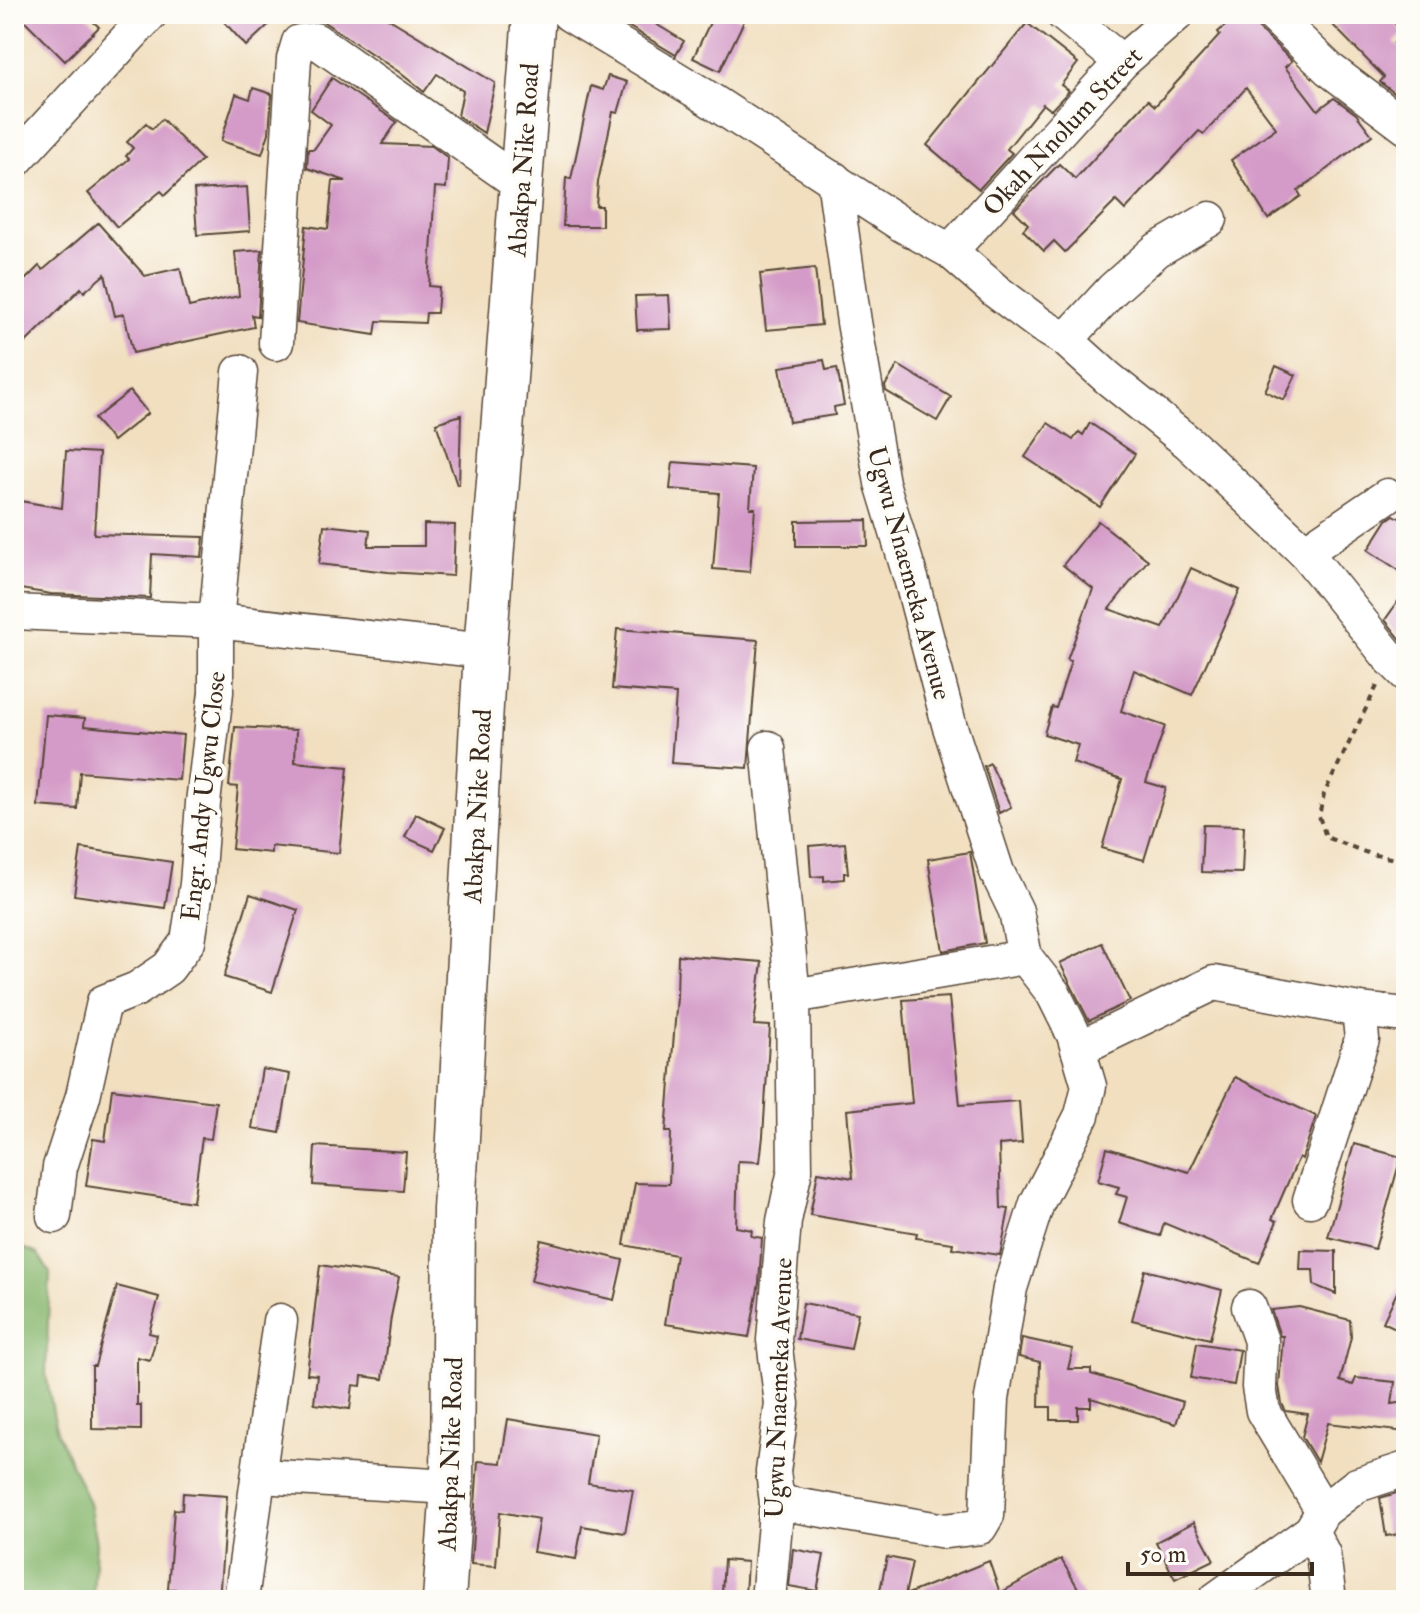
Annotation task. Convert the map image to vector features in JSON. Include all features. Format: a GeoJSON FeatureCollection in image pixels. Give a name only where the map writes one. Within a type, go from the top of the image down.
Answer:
{"type":"FeatureCollection","features":[{"type":"Feature","properties":{"kind":"main road","name":"Abakpa Nike Road"},"geometry":{"type":"LineString","coordinates":[[444,1600],[452,1487],[454,1210],[485,651],[534,14]]}},
{"type":"Feature","properties":{"kind":"street"},"geometry":{"type":"LineString","coordinates":[[14,162],[150,14]]}},
{"type":"Feature","properties":{"kind":"street"},"geometry":{"type":"LineString","coordinates":[[569,14],[628,47],[901,224],[950,251],[1008,300],[1066,340],[1189,443],[1305,552],[1398,666]]}},
{"type":"Feature","properties":{"kind":"street"},"geometry":{"type":"LineString","coordinates":[[1063,14],[1122,62]]}},
{"type":"Feature","properties":{"kind":"street","name":"Okah Nnolum Street"},"geometry":{"type":"LineString","coordinates":[[950,251],[1122,62],[1177,14]]}},
{"type":"Feature","properties":{"kind":"street"},"geometry":{"type":"LineString","coordinates":[[1272,14],[1329,69],[1406,127]]}},
{"type":"Feature","properties":{"kind":"street"},"geometry":{"type":"LineString","coordinates":[[276,343],[294,59],[299,42],[315,40],[523,186]]}},
{"type":"Feature","properties":{"kind":"street","name":"Ugwu Nnaemeka Avenue"},"geometry":{"type":"LineString","coordinates":[[834,179],[854,322],[882,483],[949,724],[997,872],[1016,911],[1025,957]]}},
{"type":"Feature","properties":{"kind":"street"},"geometry":{"type":"LineString","coordinates":[[1066,340],[1113,289],[1157,250],[1210,219]]}},
{"type":"Feature","properties":{"kind":"street","name":"Engr. Andy Ugwu Close"},"geometry":{"type":"LineString","coordinates":[[54,1216],[60,1167],[83,1096],[104,1002],[137,989],[168,968],[188,941],[197,884],[216,692],[216,621],[240,372]]}},
{"type":"Feature","properties":{"kind":"street"},"geometry":{"type":"LineString","coordinates":[[1305,552],[1387,496]]}},
{"type":"Feature","properties":{"kind":"street"},"geometry":{"type":"LineString","coordinates":[[14,612],[216,621],[485,651]]}},
{"type":"Feature","properties":{"kind":"street","name":"Ugwu Nnaemeka Avenue"},"geometry":{"type":"LineString","coordinates":[[768,748],[793,996],[795,1170],[784,1221],[774,1340],[782,1404],[773,1472],[777,1502],[768,1600]]}},
{"type":"Feature","properties":{"kind":"street"},"geometry":{"type":"LineString","coordinates":[[777,1502],[945,1531],[980,1527],[987,1515],[992,1399],[1010,1288],[1037,1203],[1082,1115],[1089,1086],[1078,1049],[1053,993],[1025,957],[793,996]]}},
{"type":"Feature","properties":{"kind":"street"},"geometry":{"type":"LineString","coordinates":[[1078,1049],[1214,983],[1359,1010],[1406,1015]]}},
{"type":"Feature","properties":{"kind":"street"},"geometry":{"type":"LineString","coordinates":[[1310,1200],[1362,1039],[1359,1010]]}},
{"type":"Feature","properties":{"kind":"street"},"geometry":{"type":"LineString","coordinates":[[1249,1307],[1261,1341],[1259,1387],[1263,1411],[1317,1521],[1329,1600]]}},
{"type":"Feature","properties":{"kind":"street"},"geometry":{"type":"LineString","coordinates":[[241,1600],[280,1321]]}},
{"type":"Feature","properties":{"kind":"street"},"geometry":{"type":"LineString","coordinates":[[1215,1600],[1317,1521],[1357,1485],[1406,1469]]}},
{"type":"Feature","properties":{"kind":"street"},"geometry":{"type":"LineString","coordinates":[[259,1476],[452,1487]]}},
{"type":"Feature","properties":{"kind":"path"},"geometry":{"type":"LineString","coordinates":[[1398,666],[1324,794],[1319,816],[1326,837],[1370,854],[1406,861]]}},
{"type":"Feature","properties":{"kind":"green space"},"geometry":{"type":"Polygon","coordinates":[[[14,1244],[38,1254],[50,1273],[46,1374],[57,1433],[89,1503],[96,1543],[93,1600],[14,1600],[14,1244]]]}},
{"type":"Feature","properties":{"kind":"building"},"geometry":{"type":"Polygon","coordinates":[[[18,14],[85,14],[99,27],[65,61],[18,14]]]}},
{"type":"Feature","properties":{"kind":"building"},"geometry":{"type":"Polygon","coordinates":[[[217,14],[280,14],[246,46],[217,14]]]}},
{"type":"Feature","properties":{"kind":"building"},"geometry":{"type":"Polygon","coordinates":[[[312,14],[381,14],[495,83],[484,133],[458,116],[463,91],[437,74],[424,92],[312,14]]]}},
{"type":"Feature","properties":{"kind":"building"},"geometry":{"type":"Polygon","coordinates":[[[608,14],[639,14],[684,41],[676,55],[608,14]]]}},
{"type":"Feature","properties":{"kind":"building"},"geometry":{"type":"Polygon","coordinates":[[[714,14],[730,14],[744,21],[720,71],[693,58],[714,14]]]}},
{"type":"Feature","properties":{"kind":"building"},"geometry":{"type":"Polygon","coordinates":[[[1239,14],[1253,14],[1258,28],[1292,61],[1285,67],[1318,110],[1334,98],[1356,114],[1372,135],[1298,191],[1301,196],[1268,219],[1231,160],[1276,128],[1246,88],[1204,134],[1199,131],[1125,210],[1116,201],[1065,252],[1054,241],[1044,251],[1023,230],[1028,224],[1014,210],[1059,164],[1075,179],[1148,100],[1155,106],[1220,35],[1218,32],[1239,14]]]}},
{"type":"Feature","properties":{"kind":"building"},"geometry":{"type":"Polygon","coordinates":[[[1322,14],[1386,14],[1404,33],[1394,43],[1406,50],[1406,102],[1380,82],[1384,77],[1322,14]]]}},
{"type":"Feature","properties":{"kind":"building"},"geometry":{"type":"Polygon","coordinates":[[[1027,23],[1078,63],[1061,85],[1069,91],[1051,110],[1043,104],[1007,149],[1012,153],[979,189],[927,145],[1027,23]]]}},
{"type":"Feature","properties":{"kind":"building"},"geometry":{"type":"Polygon","coordinates":[[[608,76],[627,82],[618,113],[613,112],[598,182],[596,206],[602,206],[602,226],[563,226],[566,178],[571,179],[591,86],[603,90],[608,76]]]}},
{"type":"Feature","properties":{"kind":"building"},"geometry":{"type":"Polygon","coordinates":[[[332,78],[397,122],[382,144],[432,146],[448,158],[446,188],[435,187],[429,286],[439,287],[437,313],[426,313],[425,323],[377,321],[375,335],[297,323],[306,226],[328,229],[333,181],[346,181],[307,168],[308,149],[314,149],[331,125],[311,110],[332,78]]]}},
{"type":"Feature","properties":{"kind":"building"},"geometry":{"type":"Polygon","coordinates":[[[253,88],[272,94],[269,133],[262,154],[221,141],[236,94],[250,99],[253,88]]]}},
{"type":"Feature","properties":{"kind":"building"},"geometry":{"type":"Polygon","coordinates":[[[162,119],[202,160],[165,195],[161,191],[117,227],[88,193],[129,159],[126,156],[133,148],[127,142],[146,123],[152,129],[162,119]]]}},
{"type":"Feature","properties":{"kind":"building"},"geometry":{"type":"Polygon","coordinates":[[[247,187],[250,231],[197,235],[194,190],[247,187]]]}},
{"type":"Feature","properties":{"kind":"building"},"geometry":{"type":"Polygon","coordinates":[[[98,223],[145,276],[180,268],[189,307],[239,296],[235,252],[262,250],[258,316],[252,315],[254,327],[133,353],[124,314],[115,316],[105,274],[84,292],[81,288],[14,354],[14,291],[39,266],[43,270],[98,223]]]}},
{"type":"Feature","properties":{"kind":"building"},"geometry":{"type":"Polygon","coordinates":[[[815,268],[821,325],[766,330],[760,274],[815,268]]]}},
{"type":"Feature","properties":{"kind":"building"},"geometry":{"type":"Polygon","coordinates":[[[669,295],[671,329],[637,330],[635,296],[669,295]]]}},
{"type":"Feature","properties":{"kind":"building"},"geometry":{"type":"Polygon","coordinates":[[[824,360],[826,370],[837,368],[844,405],[834,407],[835,415],[789,422],[780,367],[824,360]]]}},
{"type":"Feature","properties":{"kind":"building"},"geometry":{"type":"Polygon","coordinates":[[[898,365],[951,397],[937,421],[886,391],[885,386],[898,365]]]}},
{"type":"Feature","properties":{"kind":"building"},"geometry":{"type":"Polygon","coordinates":[[[1276,366],[1296,375],[1284,400],[1265,391],[1276,366]]]}},
{"type":"Feature","properties":{"kind":"building"},"geometry":{"type":"Polygon","coordinates":[[[130,391],[148,413],[113,441],[94,419],[130,391]]]}},
{"type":"Feature","properties":{"kind":"building"},"geometry":{"type":"Polygon","coordinates":[[[461,415],[459,485],[457,485],[436,423],[461,415]]]}},
{"type":"Feature","properties":{"kind":"building"},"geometry":{"type":"Polygon","coordinates":[[[1048,423],[1073,440],[1079,432],[1083,435],[1090,423],[1135,454],[1100,507],[1025,457],[1048,423]]]}},
{"type":"Feature","properties":{"kind":"building"},"geometry":{"type":"Polygon","coordinates":[[[66,451],[99,453],[94,534],[204,537],[202,557],[152,554],[150,598],[51,594],[14,588],[14,536],[20,501],[62,508],[66,451]]]}},
{"type":"Feature","properties":{"kind":"building"},"geometry":{"type":"Polygon","coordinates":[[[673,462],[753,468],[750,508],[755,508],[750,572],[713,569],[719,493],[670,489],[673,462]]]}},
{"type":"Feature","properties":{"kind":"building"},"geometry":{"type":"Polygon","coordinates":[[[1394,515],[1406,522],[1406,575],[1368,550],[1387,520],[1394,515]]]}},
{"type":"Feature","properties":{"kind":"building"},"geometry":{"type":"Polygon","coordinates":[[[867,520],[868,546],[796,546],[796,521],[867,520]]]}},
{"type":"Feature","properties":{"kind":"building"},"geometry":{"type":"Polygon","coordinates":[[[1098,521],[1148,560],[1109,609],[1163,628],[1191,568],[1240,590],[1192,695],[1134,670],[1121,711],[1165,726],[1146,782],[1166,788],[1144,860],[1102,848],[1122,779],[1073,763],[1078,745],[1044,734],[1052,707],[1056,708],[1071,661],[1067,660],[1093,589],[1063,565],[1098,521]]]}},
{"type":"Feature","properties":{"kind":"building"},"geometry":{"type":"Polygon","coordinates":[[[424,524],[455,525],[453,576],[319,564],[324,525],[370,530],[368,546],[424,546],[424,524]]]}},
{"type":"Feature","properties":{"kind":"building"},"geometry":{"type":"Polygon","coordinates":[[[1406,590],[1406,646],[1385,620],[1406,590]]]}},
{"type":"Feature","properties":{"kind":"building"},"geometry":{"type":"Polygon","coordinates":[[[617,629],[758,640],[748,768],[671,763],[676,694],[612,689],[617,629]]]}},
{"type":"Feature","properties":{"kind":"building"},"geometry":{"type":"Polygon","coordinates":[[[46,715],[85,718],[84,726],[183,735],[179,780],[80,772],[77,809],[38,806],[46,715]]]}},
{"type":"Feature","properties":{"kind":"building"},"geometry":{"type":"Polygon","coordinates":[[[235,727],[296,730],[295,762],[348,767],[339,853],[271,846],[271,853],[232,849],[238,787],[229,786],[235,727]]]}},
{"type":"Feature","properties":{"kind":"building"},"geometry":{"type":"Polygon","coordinates":[[[990,763],[1011,807],[999,813],[984,766],[990,763]]]}},
{"type":"Feature","properties":{"kind":"building"},"geometry":{"type":"Polygon","coordinates":[[[416,814],[445,828],[434,850],[405,837],[416,814]]]}},
{"type":"Feature","properties":{"kind":"building"},"geometry":{"type":"Polygon","coordinates":[[[1203,825],[1244,826],[1242,873],[1201,872],[1203,825]]]}},
{"type":"Feature","properties":{"kind":"building"},"geometry":{"type":"Polygon","coordinates":[[[845,843],[848,873],[844,873],[844,879],[824,881],[824,876],[811,877],[809,846],[845,843]]]}},
{"type":"Feature","properties":{"kind":"building"},"geometry":{"type":"Polygon","coordinates":[[[81,848],[172,862],[165,908],[74,895],[81,848]]]}},
{"type":"Feature","properties":{"kind":"building"},"geometry":{"type":"Polygon","coordinates":[[[970,852],[985,943],[943,951],[928,859],[970,852]]]}},
{"type":"Feature","properties":{"kind":"building"},"geometry":{"type":"Polygon","coordinates":[[[250,894],[298,910],[272,992],[224,977],[250,894]]]}},
{"type":"Feature","properties":{"kind":"building"},"geometry":{"type":"Polygon","coordinates":[[[1102,943],[1130,1001],[1089,1021],[1060,963],[1102,943]]]}},
{"type":"Feature","properties":{"kind":"building"},"geometry":{"type":"Polygon","coordinates":[[[678,955],[762,962],[754,1025],[770,1026],[760,1162],[738,1161],[736,1227],[752,1230],[751,1236],[762,1238],[759,1283],[749,1337],[665,1324],[676,1255],[624,1245],[635,1183],[669,1184],[671,1132],[666,1132],[678,955]]]}},
{"type":"Feature","properties":{"kind":"building"},"geometry":{"type":"Polygon","coordinates":[[[949,997],[960,1105],[1019,1101],[1022,1143],[999,1145],[1001,1208],[1009,1209],[1000,1255],[952,1248],[953,1243],[916,1238],[917,1233],[810,1215],[818,1172],[853,1178],[847,1110],[912,1103],[903,1000],[949,997]]]}},
{"type":"Feature","properties":{"kind":"building"},"geometry":{"type":"Polygon","coordinates":[[[262,1069],[290,1074],[280,1133],[252,1128],[262,1069]]]}},
{"type":"Feature","properties":{"kind":"building"},"geometry":{"type":"Polygon","coordinates":[[[1235,1077],[1316,1116],[1302,1159],[1299,1157],[1272,1219],[1277,1221],[1259,1263],[1164,1223],[1160,1236],[1119,1223],[1127,1197],[1116,1194],[1119,1187],[1098,1181],[1107,1148],[1189,1172],[1235,1077]]]}},
{"type":"Feature","properties":{"kind":"building"},"geometry":{"type":"Polygon","coordinates":[[[112,1089],[216,1102],[211,1139],[202,1138],[193,1202],[86,1186],[93,1139],[105,1141],[112,1089]]]}},
{"type":"Feature","properties":{"kind":"building"},"geometry":{"type":"Polygon","coordinates":[[[1354,1144],[1401,1157],[1375,1249],[1328,1237],[1354,1144]]]}},
{"type":"Feature","properties":{"kind":"building"},"geometry":{"type":"Polygon","coordinates":[[[315,1146],[406,1152],[403,1191],[313,1185],[315,1146]]]}},
{"type":"Feature","properties":{"kind":"building"},"geometry":{"type":"Polygon","coordinates":[[[541,1240],[623,1260],[614,1300],[531,1281],[541,1240]]]}},
{"type":"Feature","properties":{"kind":"building"},"geometry":{"type":"Polygon","coordinates":[[[1301,1250],[1336,1251],[1336,1294],[1314,1285],[1313,1270],[1300,1270],[1301,1250]]]}},
{"type":"Feature","properties":{"kind":"building"},"geometry":{"type":"Polygon","coordinates":[[[320,1265],[399,1277],[383,1379],[362,1376],[361,1386],[353,1385],[350,1409],[314,1404],[317,1375],[307,1374],[320,1265]]]}},
{"type":"Feature","properties":{"kind":"building"},"geometry":{"type":"Polygon","coordinates":[[[1145,1270],[1222,1290],[1210,1339],[1132,1320],[1145,1270]]]}},
{"type":"Feature","properties":{"kind":"building"},"geometry":{"type":"Polygon","coordinates":[[[1406,1273],[1406,1333],[1383,1322],[1406,1273]]]}},
{"type":"Feature","properties":{"kind":"building"},"geometry":{"type":"Polygon","coordinates":[[[117,1286],[159,1297],[149,1333],[157,1335],[150,1360],[137,1357],[137,1405],[141,1405],[141,1430],[92,1429],[92,1366],[95,1366],[117,1286]]]}},
{"type":"Feature","properties":{"kind":"building"},"geometry":{"type":"Polygon","coordinates":[[[803,1303],[858,1313],[851,1349],[797,1339],[803,1303]]]}},
{"type":"Feature","properties":{"kind":"building"},"geometry":{"type":"Polygon","coordinates":[[[1299,1307],[1350,1320],[1351,1337],[1340,1381],[1353,1385],[1356,1378],[1395,1382],[1392,1404],[1406,1402],[1406,1432],[1328,1423],[1317,1462],[1302,1437],[1308,1414],[1286,1411],[1279,1386],[1283,1336],[1280,1336],[1271,1310],[1299,1307]]]}},
{"type":"Feature","properties":{"kind":"building"},"geometry":{"type":"Polygon","coordinates":[[[1022,1338],[1073,1349],[1068,1369],[1091,1369],[1091,1374],[1183,1402],[1176,1424],[1091,1398],[1091,1407],[1078,1407],[1078,1420],[1051,1420],[1051,1407],[1039,1407],[1040,1362],[1019,1357],[1022,1338]]]}},
{"type":"Feature","properties":{"kind":"building"},"geometry":{"type":"Polygon","coordinates":[[[1197,1343],[1240,1350],[1234,1385],[1191,1378],[1197,1343]]]}},
{"type":"Feature","properties":{"kind":"building"},"geometry":{"type":"Polygon","coordinates":[[[508,1419],[596,1434],[588,1483],[633,1490],[625,1533],[582,1526],[576,1559],[533,1552],[539,1519],[500,1512],[496,1566],[471,1564],[478,1461],[501,1463],[508,1419]]]}},
{"type":"Feature","properties":{"kind":"building"},"geometry":{"type":"Polygon","coordinates":[[[1406,1490],[1406,1533],[1386,1536],[1380,1498],[1406,1490]]]}},
{"type":"Feature","properties":{"kind":"building"},"geometry":{"type":"Polygon","coordinates":[[[183,1493],[227,1496],[219,1600],[174,1600],[175,1589],[168,1589],[174,1509],[182,1510],[183,1493]]]}},
{"type":"Feature","properties":{"kind":"building"},"geometry":{"type":"Polygon","coordinates":[[[1194,1522],[1214,1560],[1175,1579],[1156,1542],[1194,1522]]]}},
{"type":"Feature","properties":{"kind":"building"},"geometry":{"type":"Polygon","coordinates":[[[793,1549],[824,1555],[817,1591],[789,1586],[793,1549]]]}},
{"type":"Feature","properties":{"kind":"building"},"geometry":{"type":"Polygon","coordinates":[[[887,1557],[912,1562],[905,1595],[989,1561],[1000,1593],[1061,1559],[1085,1600],[878,1600],[887,1557]]]}},
{"type":"Feature","properties":{"kind":"building"},"geometry":{"type":"Polygon","coordinates":[[[724,1560],[747,1562],[745,1595],[722,1593],[724,1560]]]}}]}
